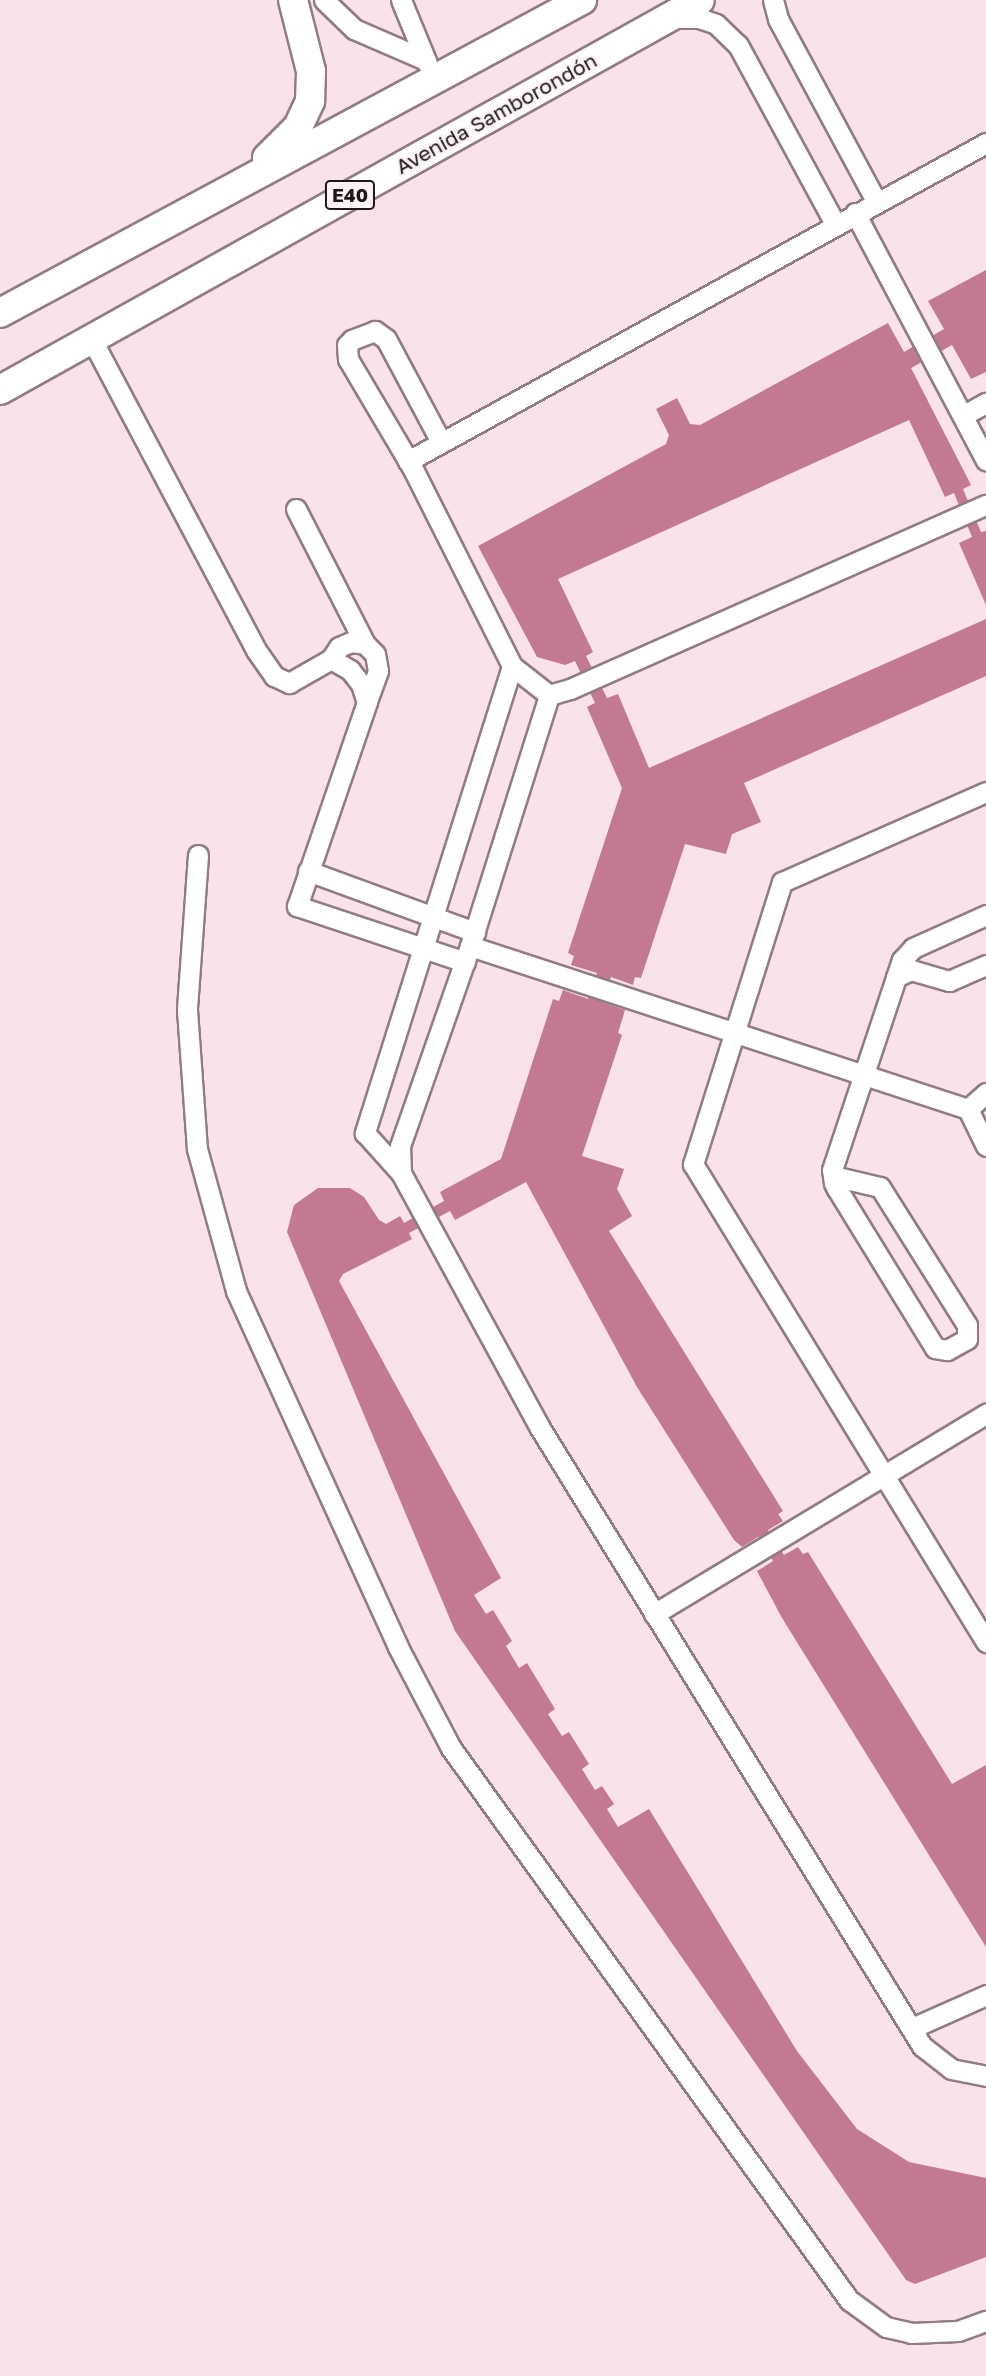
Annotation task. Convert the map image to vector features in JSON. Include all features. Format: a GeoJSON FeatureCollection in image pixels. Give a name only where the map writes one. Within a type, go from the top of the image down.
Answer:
{"type":"FeatureCollection","features":[{"type":"Feature","properties":{"kind":"highway"},"geometry":{"type":"LineString","coordinates":[[250,175],[298,127],[310,101],[311,71],[293,0]]}},
{"type":"Feature","properties":{"kind":"highway"},"geometry":{"type":"LineString","coordinates":[[0,313],[250,175],[444,77],[582,0]]}},
{"type":"Feature","properties":{"kind":"highway","name":"Avenida Samborondón"},"geometry":{"type":"LineString","coordinates":[[0,390],[700,0]]}},
{"type":"Feature","properties":{"kind":"street"},"geometry":{"type":"LineString","coordinates":[[324,0],[354,29],[421,58],[444,77]]}},
{"type":"Feature","properties":{"kind":"street"},"geometry":{"type":"LineString","coordinates":[[401,0],[421,58]]}},
{"type":"Feature","properties":{"kind":"street"},"geometry":{"type":"LineString","coordinates":[[773,0],[778,19],[876,201]]}},
{"type":"Feature","properties":{"kind":"street"},"geometry":{"type":"LineString","coordinates":[[667,18],[699,18],[716,24],[738,45],[835,224]]}},
{"type":"Feature","properties":{"kind":"street"},"geometry":{"type":"LineString","coordinates":[[408,461],[440,440],[986,143]]}},
{"type":"Feature","properties":{"kind":"street"},"geometry":{"type":"LineString","coordinates":[[855,214],[986,460]]}},
{"type":"Feature","properties":{"kind":"street"},"geometry":{"type":"LineString","coordinates":[[440,440],[382,333],[368,332],[352,340],[347,345],[348,359],[408,461],[512,666],[549,695]]}},
{"type":"Feature","properties":{"kind":"street"},"geometry":{"type":"LineString","coordinates":[[92,340],[256,650],[274,676],[289,683],[331,659],[339,647],[351,642],[365,644]]}},
{"type":"Feature","properties":{"kind":"street"},"geometry":{"type":"LineString","coordinates":[[964,415],[986,403]]}},
{"type":"Feature","properties":{"kind":"street"},"geometry":{"type":"LineString","coordinates":[[549,695],[574,687],[950,523],[985,505]]}},
{"type":"Feature","properties":{"kind":"street"},"geometry":{"type":"LineString","coordinates":[[296,509],[365,644],[375,654],[378,671],[297,906],[419,949],[470,947],[968,1109],[986,1146]]}},
{"type":"Feature","properties":{"kind":"street"},"geometry":{"type":"LineString","coordinates":[[331,659],[350,670],[361,684],[367,702]]}},
{"type":"Feature","properties":{"kind":"street"},"geometry":{"type":"LineString","coordinates":[[512,666],[365,1123],[369,1142],[401,1173],[540,1428],[922,2046],[951,2069],[986,2076]]}},
{"type":"Feature","properties":{"kind":"street"},"geometry":{"type":"LineString","coordinates":[[401,1173],[400,1146],[470,947],[549,695]]}},
{"type":"Feature","properties":{"kind":"street"},"geometry":{"type":"LineString","coordinates":[[986,792],[782,882],[693,1156],[696,1174],[986,1642]]}},
{"type":"Feature","properties":{"kind":"street"},"geometry":{"type":"LineString","coordinates":[[198,855],[187,1010],[197,1149],[236,1291],[398,1647],[452,1748],[849,2300],[886,2327],[911,2333],[958,2331],[986,2321]]}},
{"type":"Feature","properties":{"kind":"street"},"geometry":{"type":"LineString","coordinates":[[308,872],[431,914],[470,947]]}},
{"type":"Feature","properties":{"kind":"street"},"geometry":{"type":"LineString","coordinates":[[833,1177],[880,1187],[967,1325],[967,1339],[947,1350],[935,1348],[833,1177],[861,1074],[902,960],[914,948],[986,915]]}},
{"type":"Feature","properties":{"kind":"street"},"geometry":{"type":"LineString","coordinates":[[896,977],[911,970],[949,981],[986,965]]}},
{"type":"Feature","properties":{"kind":"street"},"geometry":{"type":"LineString","coordinates":[[968,1109],[986,1093]]}},
{"type":"Feature","properties":{"kind":"street"},"geometry":{"type":"LineString","coordinates":[[654,1614],[984,1419]]}},
{"type":"Feature","properties":{"kind":"street"},"geometry":{"type":"LineString","coordinates":[[912,2028],[986,1995]]}},
{"type":"Feature","properties":{"kind":"shaded area"},"geometry":{"type":"Polygon","coordinates":[[[986,270],[986,372],[971,379],[952,345],[911,368],[971,485],[963,489],[981,532],[986,531],[986,605],[959,543],[972,537],[954,493],[945,497],[909,420],[558,579],[593,652],[586,656],[607,698],[618,694],[649,768],[986,619],[986,676],[744,783],[761,822],[732,834],[726,854],[685,844],[641,978],[635,977],[633,985],[611,977],[602,1002],[625,1010],[618,1033],[622,1035],[582,1156],[624,1169],[617,1189],[632,1216],[609,1231],[783,1511],[778,1514],[783,1521],[768,1530],[784,1555],[798,1547],[803,1554],[808,1552],[952,1784],[986,1765],[986,1947],[782,1618],[757,1571],[773,1561],[758,1537],[742,1547],[734,1540],[637,1387],[526,1182],[455,1220],[450,1211],[409,1233],[412,1239],[343,1274],[339,1281],[501,1578],[474,1595],[486,1614],[493,1610],[512,1641],[506,1646],[519,1668],[527,1663],[555,1709],[548,1714],[562,1736],[569,1732],[589,1764],[582,1769],[595,1790],[602,1786],[614,1804],[607,1809],[618,1827],[649,1809],[797,2051],[857,2129],[909,2162],[986,2178],[986,2257],[915,2284],[906,2280],[455,1631],[287,1232],[294,1205],[318,1188],[350,1188],[364,1197],[379,1220],[386,1224],[400,1216],[404,1223],[444,1201],[440,1192],[501,1159],[553,999],[559,1001],[563,990],[588,999],[597,973],[571,965],[574,956],[568,953],[622,788],[587,707],[595,703],[575,661],[565,665],[537,657],[478,546],[666,444],[669,435],[656,409],[677,398],[690,424],[700,425],[888,323],[904,352],[944,329],[928,301],[986,270]]]}}]}
